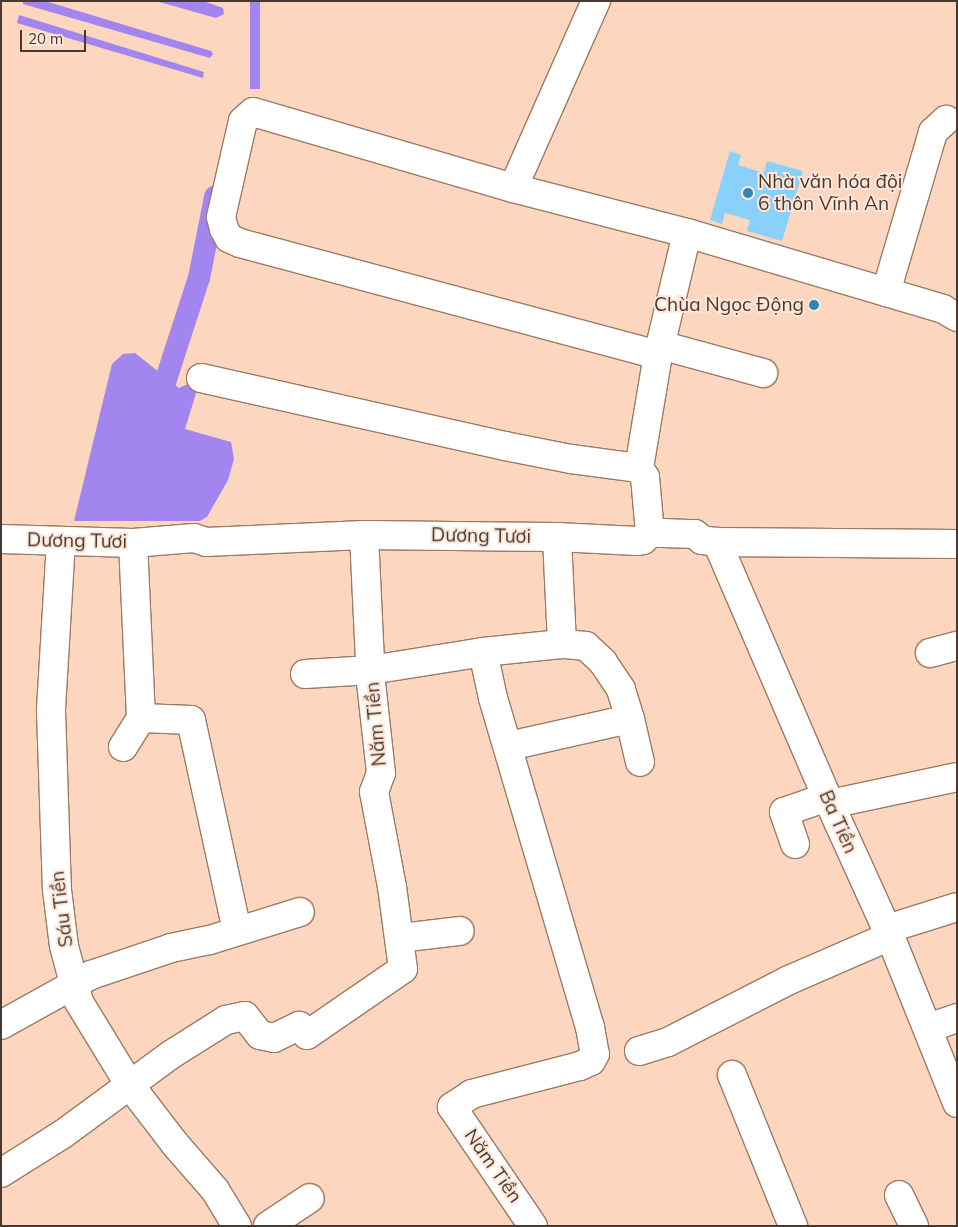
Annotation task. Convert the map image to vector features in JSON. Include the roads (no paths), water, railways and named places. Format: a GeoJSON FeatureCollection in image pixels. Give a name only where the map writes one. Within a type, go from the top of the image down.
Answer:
{"type":"FeatureCollection","features":[{"type":"Feature","properties":{"kind":"street"},"geometry":{"type":"LineString","coordinates":[[513,188],[596,1]]}},
{"type":"Feature","properties":{"kind":"street"},"geometry":{"type":"LineString","coordinates":[[763,373],[659,350],[240,244],[229,238],[221,217],[243,121],[253,112],[513,188],[687,233],[949,311],[957,317]]}},
{"type":"Feature","properties":{"kind":"street"},"geometry":{"type":"LineString","coordinates":[[886,292],[933,132],[946,120]]}},
{"type":"Feature","properties":{"kind":"street"},"geometry":{"type":"LineString","coordinates":[[650,533],[645,477],[639,468],[659,350],[687,233]]}},
{"type":"Feature","properties":{"kind":"street"},"geometry":{"type":"LineString","coordinates":[[201,378],[504,446],[571,459],[639,468]]}},
{"type":"Feature","properties":{"kind":"street","name":"Dương Tươi"},"geometry":{"type":"LineString","coordinates":[[1,538],[133,542],[194,538],[206,542],[364,535],[557,537],[637,541],[644,540],[650,533],[694,534],[702,540],[717,542],[957,544]]}},
{"type":"Feature","properties":{"kind":"street","name":"Năm Tiền"},"geometry":{"type":"LineString","coordinates":[[129,1084],[226,1020],[245,1016],[260,1035],[274,1038],[299,1026],[307,1036],[403,969],[400,938],[374,792],[382,774],[371,670],[364,535]]}},
{"type":"Feature","properties":{"kind":"street"},"geometry":{"type":"LineString","coordinates":[[557,537],[562,644]]}},
{"type":"Feature","properties":{"kind":"street","name":"Sáu Tiền"},"geometry":{"type":"LineString","coordinates":[[61,541],[51,712],[58,911],[79,1002],[129,1084],[175,1144],[216,1190],[237,1226]]}},
{"type":"Feature","properties":{"kind":"street"},"geometry":{"type":"LineString","coordinates":[[123,747],[141,718],[133,542]]}},
{"type":"Feature","properties":{"kind":"street","name":"Ba Tiền"},"geometry":{"type":"LineString","coordinates":[[717,542],[828,800],[888,933],[928,1028],[957,1104]]}},
{"type":"Feature","properties":{"kind":"street"},"geometry":{"type":"LineString","coordinates":[[305,674],[371,670],[483,652],[562,644],[586,646],[603,662],[621,688],[640,762]]}},
{"type":"Feature","properties":{"kind":"street"},"geometry":{"type":"LineString","coordinates":[[930,653],[957,646]]}},
{"type":"Feature","properties":{"kind":"street"},"geometry":{"type":"LineString","coordinates":[[483,652],[493,698],[509,746],[630,720]]}},
{"type":"Feature","properties":{"kind":"street"},"geometry":{"type":"LineString","coordinates":[[141,718],[191,720],[236,931]]}},
{"type":"Feature","properties":{"kind":"street","name":"Năm Tiền"},"geometry":{"type":"LineString","coordinates":[[509,746],[590,1027],[595,1054],[591,1061],[580,1066],[472,1094],[452,1107],[533,1226]]}},
{"type":"Feature","properties":{"kind":"street"},"geometry":{"type":"LineString","coordinates":[[795,844],[784,812],[828,800],[957,777]]}},
{"type":"Feature","properties":{"kind":"street"},"geometry":{"type":"LineString","coordinates":[[912,804],[957,791]]}},
{"type":"Feature","properties":{"kind":"street"},"geometry":{"type":"LineString","coordinates":[[639,1051],[668,1042],[789,980],[888,933],[957,907]]}},
{"type":"Feature","properties":{"kind":"street"},"geometry":{"type":"LineString","coordinates":[[5,1016],[75,986],[91,976],[171,948],[300,912]]}},
{"type":"Feature","properties":{"kind":"street"},"geometry":{"type":"LineString","coordinates":[[400,938],[460,931]]}},
{"type":"Feature","properties":{"kind":"street"},"geometry":{"type":"LineString","coordinates":[[928,1028],[957,1018]]}},
{"type":"Feature","properties":{"kind":"street"},"geometry":{"type":"LineString","coordinates":[[732,1075],[793,1226]]}},
{"type":"Feature","properties":{"kind":"street"},"geometry":{"type":"LineString","coordinates":[[1,1173],[62,1134],[129,1084]]}},
{"type":"Feature","properties":{"kind":"street"},"geometry":{"type":"LineString","coordinates":[[899,1195],[914,1226]]}},
{"type":"Feature","properties":{"kind":"street"},"geometry":{"type":"LineString","coordinates":[[268,1226],[310,1198]]}},
{"type":"Feature","properties":{"kind":"waterway"},"geometry":{"type":"LineString","coordinates":[[157,407],[199,278],[215,197]]}},
{"type":"Feature","properties":{"kind":"place","name":"Nhà văn hóa đội 6 thôn Vĩnh An"},"geometry":{"type":"Point","coordinates":[748,193]}},
{"type":"Feature","properties":{"kind":"place","name":"Chùa Ngọc Động"},"geometry":{"type":"Point","coordinates":[814,305]}}]}
